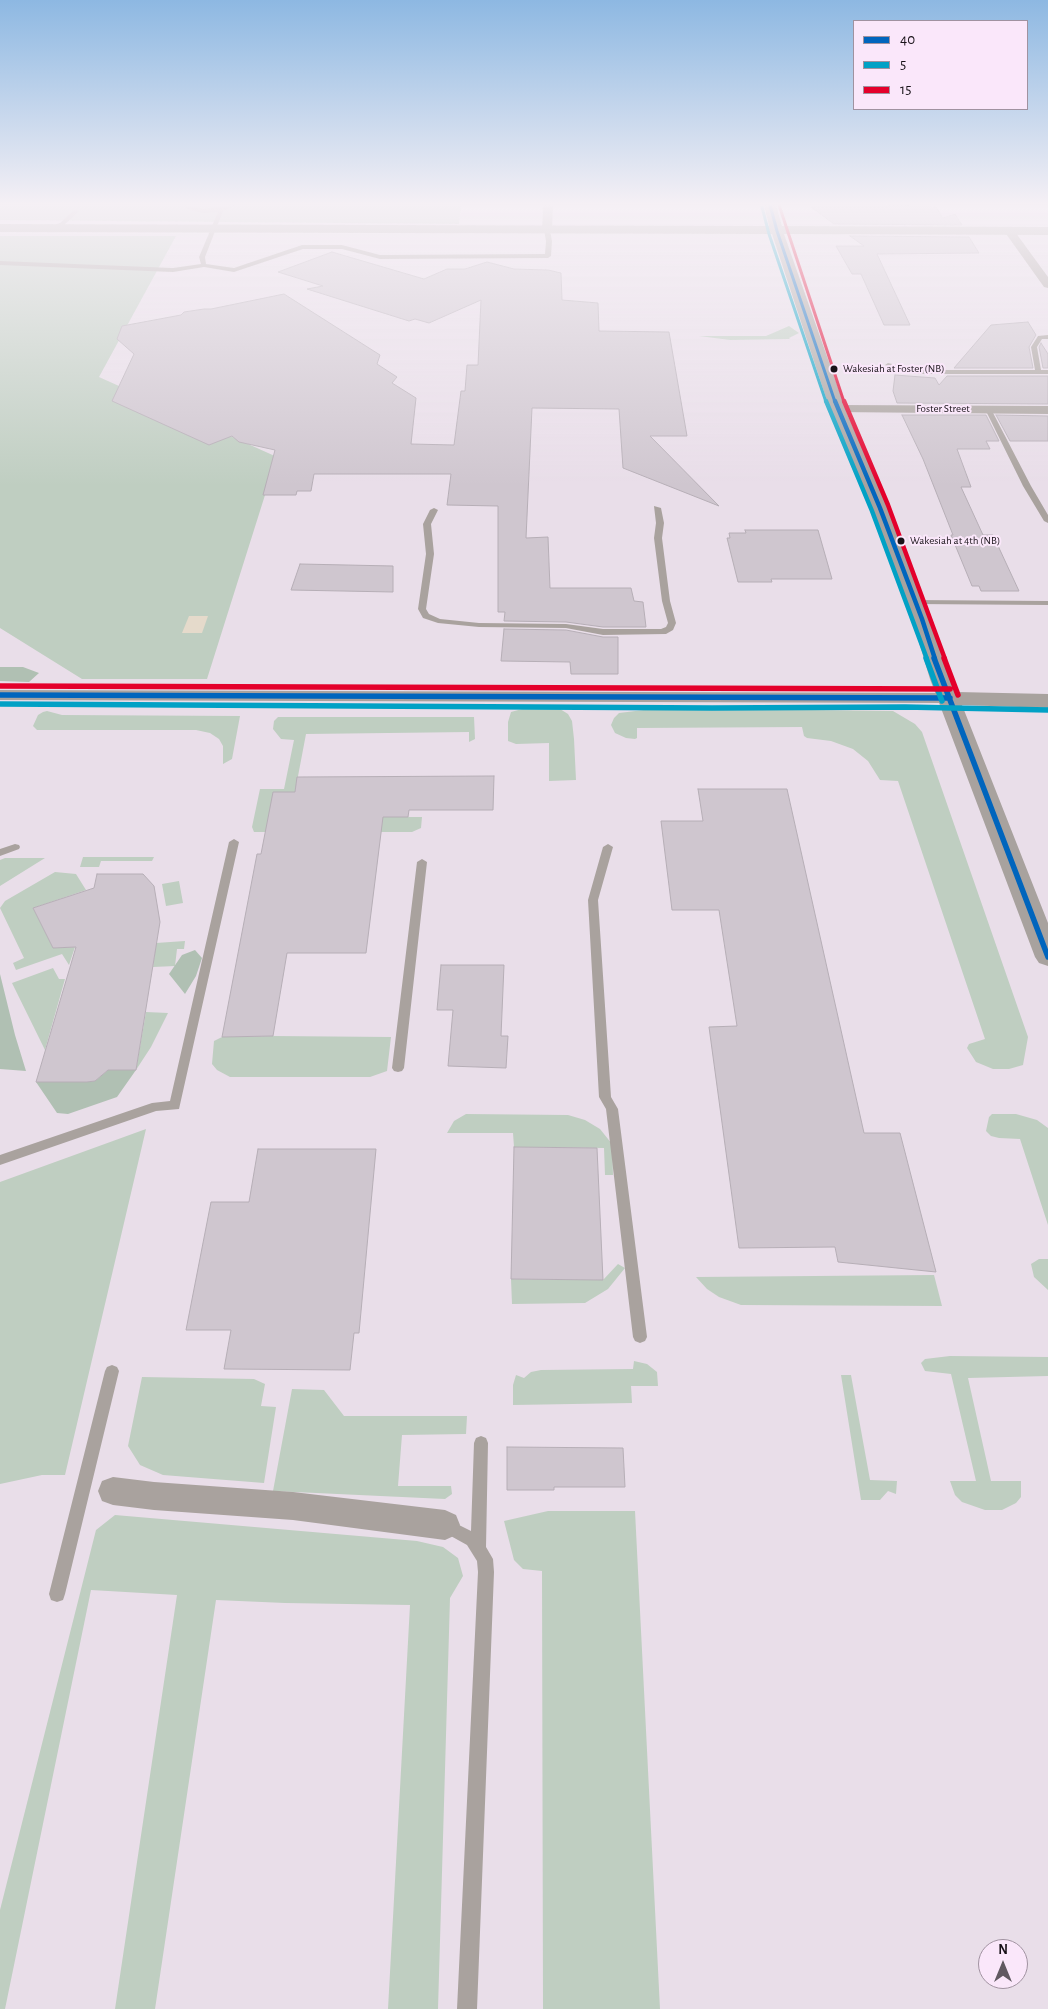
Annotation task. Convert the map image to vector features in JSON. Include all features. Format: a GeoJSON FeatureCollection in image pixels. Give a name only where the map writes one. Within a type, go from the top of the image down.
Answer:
{"type":"FeatureCollection","features":[{"type":"Feature","properties":{"kind":"main road"},"geometry":{"type":"LineString","coordinates":[[800,299],[838,409],[880,508],[1048,957]]}},
{"type":"Feature","properties":{"kind":"main road"},"geometry":{"type":"LineString","coordinates":[[950,698],[1048,701]]}},
{"type":"Feature","properties":{"kind":"street","name":"Foster Street"},"geometry":{"type":"LineString","coordinates":[[838,409],[1048,410]]}},
{"type":"Feature","properties":{"kind":"street"},"geometry":{"type":"LineString","coordinates":[[0,695],[950,698]]}},
{"type":"Feature","properties":{"kind":"street"},"geometry":{"type":"LineString","coordinates":[[113,1490],[154,1496],[276,1504],[445,1525]]}},
{"type":"Feature","properties":{"kind":"lane"},"geometry":{"type":"LineString","coordinates":[[1038,372],[1034,348],[1040,337],[1048,337]]}},
{"type":"Feature","properties":{"kind":"lane"},"geometry":{"type":"LineString","coordinates":[[888,365],[917,372],[1048,372]]}},
{"type":"Feature","properties":{"kind":"lane"},"geometry":{"type":"LineString","coordinates":[[988,409],[1027,486],[1048,521]]}},
{"type":"Feature","properties":{"kind":"lane"},"geometry":{"type":"LineString","coordinates":[[434,510],[427,524],[430,554],[422,609],[426,616],[438,621],[479,625],[566,626],[586,630],[663,632],[670,628],[672,623],[666,601],[658,538],[660,523],[658,508]]}},
{"type":"Feature","properties":{"kind":"lane"},"geometry":{"type":"LineString","coordinates":[[915,602],[1048,603]]}},
{"type":"Feature","properties":{"kind":"lane"},"geometry":{"type":"LineString","coordinates":[[0,1160],[156,1106],[174,1106],[234,842]]}},
{"type":"Feature","properties":{"kind":"lane"},"geometry":{"type":"LineString","coordinates":[[0,853],[15,847]]}},
{"type":"Feature","properties":{"kind":"lane"},"geometry":{"type":"LineString","coordinates":[[608,847],[593,900],[605,1097],[612,1109],[640,1337]]}},
{"type":"Feature","properties":{"kind":"lane"},"geometry":{"type":"LineString","coordinates":[[398,1068],[422,862]]}},
{"type":"Feature","properties":{"kind":"lane"},"geometry":{"type":"LineString","coordinates":[[57,1594],[112,1371]]}},
{"type":"Feature","properties":{"kind":"lane"},"geometry":{"type":"LineString","coordinates":[[478,1548],[481,1442]]}},
{"type":"Feature","properties":{"kind":"lane"},"geometry":{"type":"LineString","coordinates":[[445,1525],[472,1540],[485,1559],[486,1572],[467,2009]]}},
{"type":"Feature","properties":{"kind":"green space"},"geometry":{"type":"Polygon","coordinates":[[[0,299],[142,299],[99,377],[277,457],[207,679],[82,679],[0,628],[0,299]]]}},
{"type":"Feature","properties":{"kind":"green space"},"geometry":{"type":"Polygon","coordinates":[[[789,326],[799,333],[790,339],[730,340],[699,336],[766,336],[789,326]]]}},
{"type":"Feature","properties":{"kind":"green space"},"geometry":{"type":"Polygon","coordinates":[[[0,667],[23,667],[39,673],[29,682],[0,681],[0,667]]]}},
{"type":"Feature","properties":{"kind":"green space"},"geometry":{"type":"Polygon","coordinates":[[[660,708],[893,711],[915,724],[922,732],[1028,1037],[1023,1065],[1009,1069],[993,1069],[976,1062],[967,1048],[969,1044],[985,1039],[898,781],[880,780],[868,761],[853,749],[831,741],[807,738],[804,736],[802,727],[637,728],[637,738],[635,739],[626,738],[615,733],[611,725],[619,713],[660,708]]]}},
{"type":"Feature","properties":{"kind":"green space"},"geometry":{"type":"Polygon","coordinates":[[[522,709],[560,709],[568,714],[572,721],[576,780],[549,781],[549,743],[516,744],[508,741],[508,722],[511,712],[522,709]]]}},
{"type":"Feature","properties":{"kind":"green space"},"geometry":{"type":"Polygon","coordinates":[[[47,711],[62,715],[240,716],[232,759],[223,764],[223,746],[219,739],[210,733],[196,730],[37,730],[33,726],[38,715],[47,711]]]}},
{"type":"Feature","properties":{"kind":"green space"},"geometry":{"type":"Polygon","coordinates":[[[278,717],[474,717],[475,739],[469,742],[469,732],[306,734],[295,792],[375,817],[422,817],[421,828],[412,832],[254,832],[252,827],[260,789],[284,789],[294,740],[281,739],[273,729],[274,721],[278,717]]]}},
{"type":"Feature","properties":{"kind":"green space"},"geometry":{"type":"Polygon","coordinates":[[[83,857],[154,857],[152,861],[101,861],[99,867],[80,867],[83,857]]]}},
{"type":"Feature","properties":{"kind":"green space"},"geometry":{"type":"Polygon","coordinates":[[[5,858],[45,858],[0,886],[0,860],[5,858]]]}},
{"type":"Feature","properties":{"kind":"green space"},"geometry":{"type":"Polygon","coordinates":[[[55,872],[76,874],[86,890],[33,908],[53,948],[75,947],[69,965],[62,954],[16,970],[13,963],[24,958],[0,908],[5,901],[55,872]]]}},
{"type":"Feature","properties":{"kind":"green space"},"geometry":{"type":"Polygon","coordinates":[[[179,881],[183,903],[166,906],[162,884],[179,881]]]}},
{"type":"Feature","properties":{"kind":"green space"},"geometry":{"type":"Polygon","coordinates":[[[185,941],[184,949],[177,949],[175,966],[153,967],[156,943],[185,941]]]}},
{"type":"Feature","properties":{"kind":"green space"},"geometry":{"type":"Polygon","coordinates":[[[195,950],[202,958],[196,976],[185,994],[169,974],[182,955],[195,950]]]}},
{"type":"Feature","properties":{"kind":"green space"},"geometry":{"type":"Polygon","coordinates":[[[53,968],[59,979],[65,979],[45,1050],[12,983],[53,968]]]}},
{"type":"Feature","properties":{"kind":"green space"},"geometry":{"type":"Polygon","coordinates":[[[0,974],[15,1035],[26,1071],[0,1069],[0,974]]]}},
{"type":"Feature","properties":{"kind":"green space"},"geometry":{"type":"Polygon","coordinates":[[[146,1012],[168,1013],[151,1047],[136,1070],[146,1012]]]}},
{"type":"Feature","properties":{"kind":"green space"},"geometry":{"type":"Polygon","coordinates":[[[222,1037],[391,1037],[387,1071],[370,1077],[230,1077],[217,1070],[212,1064],[214,1041],[222,1037]]]}},
{"type":"Feature","properties":{"kind":"green space"},"geometry":{"type":"Polygon","coordinates":[[[108,1070],[136,1070],[117,1097],[68,1114],[57,1113],[36,1082],[95,1081],[108,1070]]]}},
{"type":"Feature","properties":{"kind":"green space"},"geometry":{"type":"Polygon","coordinates":[[[466,1114],[568,1115],[585,1120],[600,1129],[612,1144],[613,1175],[605,1175],[604,1148],[514,1147],[513,1133],[447,1133],[454,1121],[466,1114]]]}},
{"type":"Feature","properties":{"kind":"green space"},"geometry":{"type":"Polygon","coordinates":[[[992,1114],[1016,1114],[1037,1120],[1048,1128],[1048,1225],[1020,1139],[991,1136],[986,1131],[989,1117],[992,1114]]]}},
{"type":"Feature","properties":{"kind":"green space"},"geometry":{"type":"Polygon","coordinates":[[[146,1129],[65,1475],[42,1475],[0,1484],[0,1182],[146,1129]]]}},
{"type":"Feature","properties":{"kind":"green space"},"geometry":{"type":"Polygon","coordinates":[[[1039,1259],[1048,1259],[1048,1290],[1034,1277],[1031,1264],[1039,1259]]]}},
{"type":"Feature","properties":{"kind":"green space"},"geometry":{"type":"Polygon","coordinates":[[[618,1264],[625,1268],[608,1289],[585,1303],[512,1304],[511,1279],[603,1280],[618,1264]]]}},
{"type":"Feature","properties":{"kind":"green space"},"geometry":{"type":"Polygon","coordinates":[[[934,1275],[942,1306],[741,1305],[719,1297],[707,1289],[696,1277],[934,1275]]]}},
{"type":"Feature","properties":{"kind":"green space"},"geometry":{"type":"Polygon","coordinates":[[[950,1356],[1048,1357],[1048,1376],[968,1378],[991,1481],[1021,1481],[1021,1497],[1016,1503],[1002,1510],[985,1510],[962,1502],[955,1495],[950,1481],[976,1481],[951,1374],[925,1371],[921,1363],[925,1359],[950,1356]]]}},
{"type":"Feature","properties":{"kind":"green space"},"geometry":{"type":"Polygon","coordinates":[[[634,1361],[647,1364],[657,1372],[658,1386],[631,1386],[632,1403],[513,1405],[513,1385],[516,1375],[524,1378],[531,1372],[541,1370],[633,1369],[634,1361]]]}},
{"type":"Feature","properties":{"kind":"green space"},"geometry":{"type":"Polygon","coordinates":[[[841,1375],[851,1375],[870,1480],[897,1481],[896,1494],[888,1491],[880,1500],[861,1500],[841,1375]]]}},
{"type":"Feature","properties":{"kind":"green space"},"geometry":{"type":"Polygon","coordinates":[[[142,1377],[254,1379],[265,1384],[261,1406],[276,1407],[264,1483],[163,1475],[140,1465],[128,1446],[142,1377]]]}},
{"type":"Feature","properties":{"kind":"green space"},"geometry":{"type":"Polygon","coordinates":[[[292,1389],[324,1390],[344,1416],[467,1416],[466,1434],[402,1435],[398,1486],[451,1486],[452,1494],[445,1499],[273,1491],[292,1389]]]}},
{"type":"Feature","properties":{"kind":"green space"},"geometry":{"type":"Polygon","coordinates":[[[548,1511],[635,1511],[660,2009],[543,2009],[542,1571],[523,1569],[514,1560],[504,1521],[548,1511]]]}},
{"type":"Feature","properties":{"kind":"green space"},"geometry":{"type":"Polygon","coordinates":[[[115,1515],[417,1541],[443,1547],[458,1558],[463,1576],[450,1598],[438,2009],[388,2009],[410,1605],[216,1600],[155,2009],[115,2009],[177,1595],[91,1590],[5,2009],[0,2009],[0,1910],[96,1530],[115,1515]]]}},
{"type":"Feature","properties":{"kind":"sand"},"geometry":{"type":"Polygon","coordinates":[[[189,616],[208,616],[202,633],[182,633],[189,616]]]}},
{"type":"Feature","properties":{"kind":"building"},"geometry":{"type":"Polygon","coordinates":[[[261,299],[291,299],[380,355],[377,364],[397,377],[392,383],[416,398],[411,444],[454,445],[461,391],[465,391],[467,365],[478,365],[481,300],[429,323],[415,319],[409,321],[338,299],[562,299],[598,303],[599,331],[669,332],[687,436],[650,436],[719,506],[623,468],[619,409],[532,408],[526,538],[548,537],[550,588],[631,588],[634,601],[643,602],[646,627],[603,627],[566,622],[504,621],[505,612],[498,612],[498,506],[447,505],[451,474],[314,474],[311,491],[297,491],[296,495],[263,495],[275,450],[239,442],[232,436],[209,445],[112,401],[134,354],[117,339],[122,326],[181,315],[184,312],[211,309],[261,299]]]}},
{"type":"Feature","properties":{"kind":"building"},"geometry":{"type":"Polygon","coordinates":[[[872,299],[898,299],[910,325],[884,325],[872,299]]]}},
{"type":"Feature","properties":{"kind":"building"},"geometry":{"type":"Polygon","coordinates":[[[1028,322],[1036,335],[1029,347],[1033,368],[954,368],[991,325],[1028,322]]]}},
{"type":"Feature","properties":{"kind":"building"},"geometry":{"type":"Polygon","coordinates":[[[1041,343],[1048,354],[1048,368],[1043,368],[1039,347],[1041,343]]]}},
{"type":"Feature","properties":{"kind":"building"},"geometry":{"type":"Polygon","coordinates":[[[895,375],[935,378],[939,385],[947,376],[1048,376],[1048,404],[897,403],[893,391],[895,375]]]}},
{"type":"Feature","properties":{"kind":"building"},"geometry":{"type":"Polygon","coordinates":[[[902,415],[986,415],[999,441],[986,441],[990,449],[957,449],[971,487],[961,487],[983,535],[993,535],[1019,591],[981,591],[979,586],[972,586],[923,459],[902,415]]]}},
{"type":"Feature","properties":{"kind":"building"},"geometry":{"type":"Polygon","coordinates":[[[996,415],[1048,416],[1048,441],[1010,441],[996,415]]]}},
{"type":"Feature","properties":{"kind":"building"},"geometry":{"type":"Polygon","coordinates":[[[745,530],[818,530],[832,579],[771,579],[772,582],[738,582],[727,538],[730,538],[729,533],[746,533],[745,530]]]}},
{"type":"Feature","properties":{"kind":"building"},"geometry":{"type":"Polygon","coordinates":[[[300,564],[393,566],[393,592],[291,590],[300,564]]]}},
{"type":"Feature","properties":{"kind":"building"},"geometry":{"type":"Polygon","coordinates":[[[504,629],[566,630],[603,637],[618,637],[618,674],[571,674],[570,662],[501,661],[504,629]]]}},
{"type":"Feature","properties":{"kind":"building"},"geometry":{"type":"Polygon","coordinates":[[[494,776],[493,810],[409,810],[408,817],[383,817],[366,953],[287,953],[273,1036],[222,1037],[257,854],[261,854],[273,792],[295,792],[297,777],[494,776]]]}},
{"type":"Feature","properties":{"kind":"building"},"geometry":{"type":"Polygon","coordinates":[[[698,789],[787,789],[864,1133],[900,1133],[936,1272],[838,1262],[835,1247],[739,1248],[709,1027],[737,1026],[719,910],[672,910],[661,821],[703,821],[698,789]]]}},
{"type":"Feature","properties":{"kind":"building"},"geometry":{"type":"Polygon","coordinates":[[[97,874],[143,874],[154,886],[160,922],[136,1070],[108,1070],[95,1081],[87,1082],[36,1082],[76,947],[53,948],[33,908],[94,888],[97,874]]]}},
{"type":"Feature","properties":{"kind":"building"},"geometry":{"type":"Polygon","coordinates":[[[441,965],[504,965],[501,1036],[508,1036],[506,1068],[448,1066],[453,1010],[437,1010],[441,965]]]}},
{"type":"Feature","properties":{"kind":"building"},"geometry":{"type":"Polygon","coordinates":[[[514,1147],[597,1148],[603,1280],[511,1279],[514,1147]]]}},
{"type":"Feature","properties":{"kind":"building"},"geometry":{"type":"Polygon","coordinates":[[[258,1149],[376,1149],[359,1333],[354,1333],[350,1370],[224,1369],[231,1330],[186,1330],[211,1202],[249,1202],[258,1149]]]}},
{"type":"Feature","properties":{"kind":"building"},"geometry":{"type":"Polygon","coordinates":[[[507,1447],[623,1448],[625,1487],[554,1487],[554,1490],[507,1490],[507,1447]]]}},
{"type":"Feature","properties":{"kind":"transit line","name":"5"},"geometry":{"type":"LineString","coordinates":[[791,299],[832,419],[872,511],[942,701]]}},
{"type":"Feature","properties":{"kind":"transit line","name":"40"},"geometry":{"type":"LineString","coordinates":[[800,299],[840,416],[880,508],[922,619],[941,679],[1048,957]]}},
{"type":"Feature","properties":{"kind":"transit line","name":"15"},"geometry":{"type":"LineString","coordinates":[[810,299],[848,413],[888,505],[958,695]]}},
{"type":"Feature","properties":{"kind":"transit line","name":"15"},"geometry":{"type":"LineString","coordinates":[[0,686],[950,689]]}},
{"type":"Feature","properties":{"kind":"transit line","name":"40"},"geometry":{"type":"LineString","coordinates":[[0,695],[950,698]]}},
{"type":"Feature","properties":{"kind":"transit line","name":"5"},"geometry":{"type":"LineString","coordinates":[[0,704],[712,708],[905,707],[1048,710]]}},
{"type":"Feature","properties":{"kind":"place","name":"Wakesiah at Foster (NB)"},"geometry":{"type":"Point","coordinates":[834,369]}},
{"type":"Feature","properties":{"kind":"place","name":"Wakesiah at 4th (NB)"},"geometry":{"type":"Point","coordinates":[901,541]}}]}
